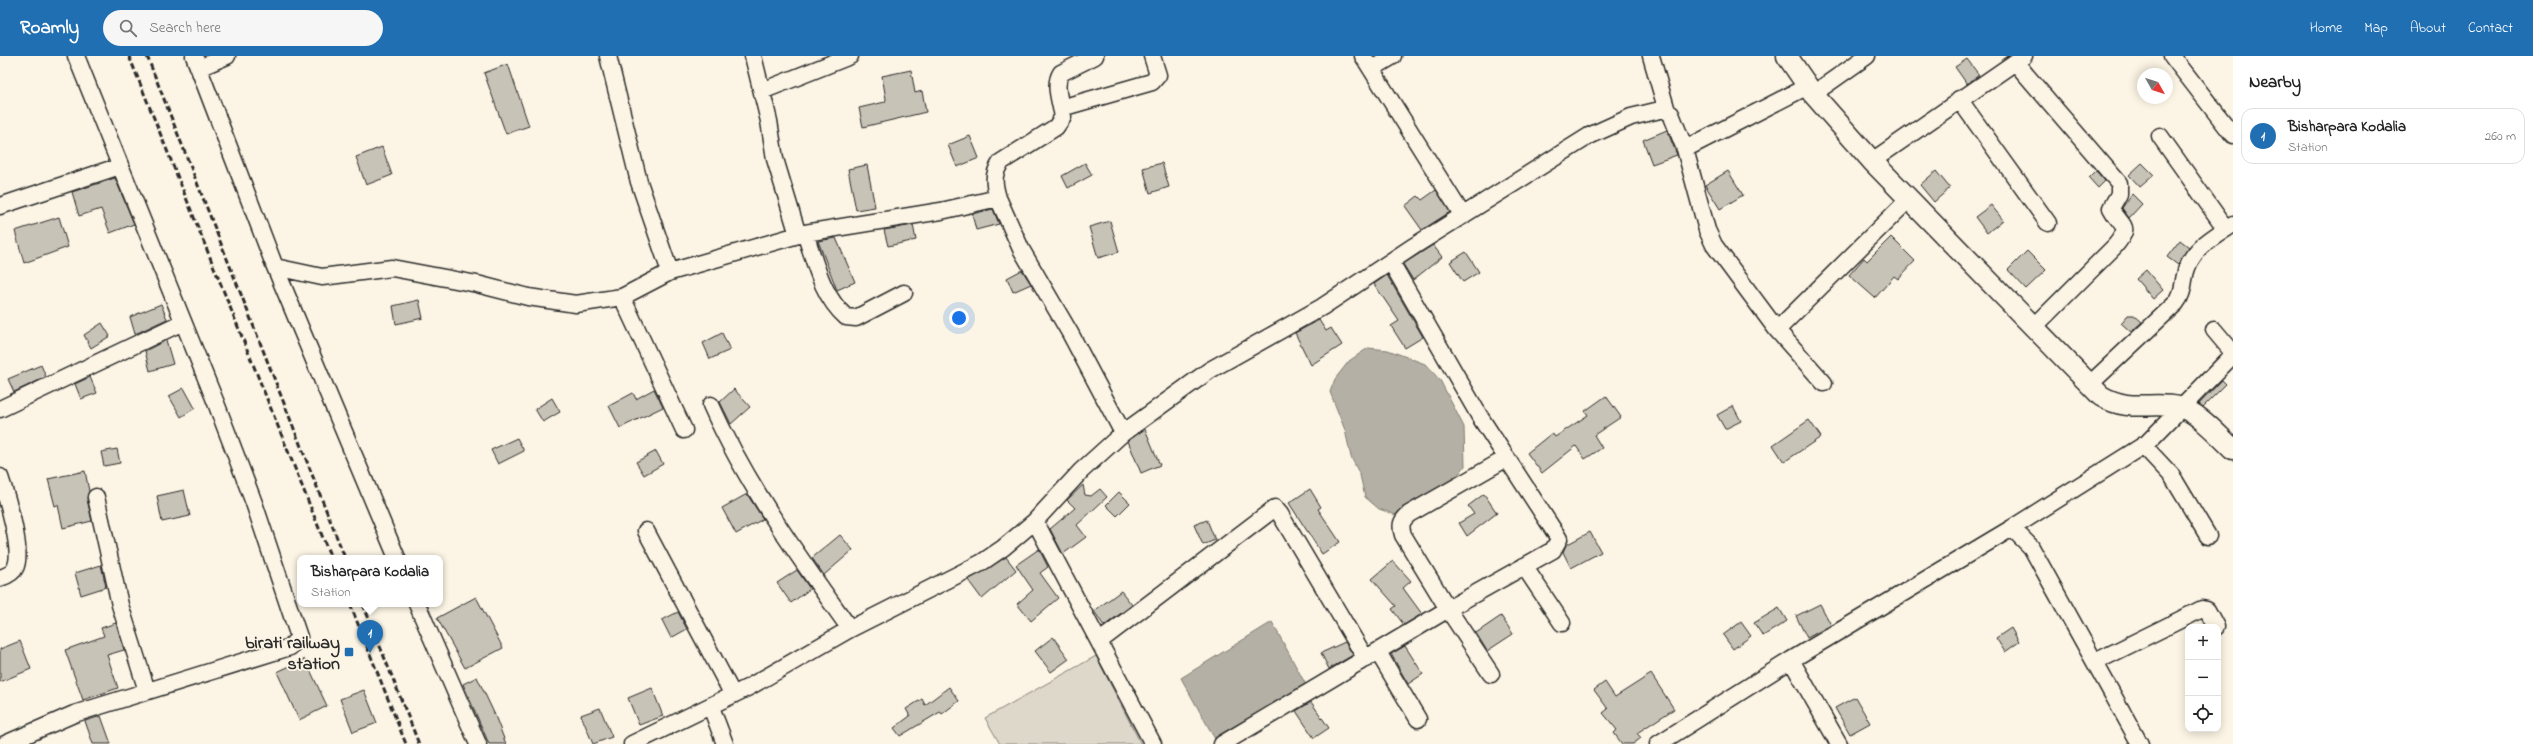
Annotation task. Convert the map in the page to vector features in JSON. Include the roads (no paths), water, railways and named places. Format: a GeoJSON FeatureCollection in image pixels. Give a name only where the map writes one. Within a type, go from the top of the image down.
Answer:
{"type":"FeatureCollection","features":[{"type":"Feature","properties":{"kind":"street"},"geometry":{"type":"LineString","coordinates":[[5,744],[74,714],[290,646],[299,637],[254,503],[76,56]]}},
{"type":"Feature","properties":{"kind":"street"},"geometry":{"type":"LineString","coordinates":[[227,56],[196,62],[275,267],[396,555]]}},
{"type":"Feature","properties":{"kind":"street"},"geometry":{"type":"LineString","coordinates":[[608,56],[639,182],[670,272]]}},
{"type":"Feature","properties":{"kind":"street"},"geometry":{"type":"LineString","coordinates":[[753,56],[762,91],[775,159],[801,234],[832,302],[846,317],[856,318],[904,293]]}},
{"type":"Feature","properties":{"kind":"street"},"geometry":{"type":"LineString","coordinates":[[762,91],[850,56]]}},
{"type":"Feature","properties":{"kind":"street"},"geometry":{"type":"LineString","coordinates":[[1095,56],[1061,73],[1057,85],[1063,117],[1060,124],[1000,162],[994,171],[994,184],[998,198],[1021,250],[1070,333],[1122,433]]}},
{"type":"Feature","properties":{"kind":"street"},"geometry":{"type":"LineString","coordinates":[[1061,108],[1152,82],[1158,75],[1152,56]]}},
{"type":"Feature","properties":{"kind":"street"},"geometry":{"type":"LineString","coordinates":[[1393,56],[1367,63],[1463,216]]}},
{"type":"Feature","properties":{"kind":"street"},"geometry":{"type":"LineString","coordinates":[[1651,56],[1667,111],[1671,114],[1685,149],[1707,230],[1714,245],[1776,330],[1824,383]]}},
{"type":"Feature","properties":{"kind":"street"},"geometry":{"type":"LineString","coordinates":[[1787,56],[1811,90],[1872,161],[2089,385],[2116,405],[2193,414],[2233,449]]}},
{"type":"Feature","properties":{"kind":"street"},"geometry":{"type":"LineString","coordinates":[[1685,149],[1811,90],[1867,56]]}},
{"type":"Feature","properties":{"kind":"street"},"geometry":{"type":"LineString","coordinates":[[2172,56],[2233,135]]}},
{"type":"Feature","properties":{"kind":"street"},"geometry":{"type":"LineString","coordinates":[[1872,161],[2019,59],[2119,183],[2119,194],[2111,208],[2125,225],[2126,231],[2115,246],[2033,328]]}},
{"type":"Feature","properties":{"kind":"street"},"geometry":{"type":"LineString","coordinates":[[1960,99],[2048,223]]}},
{"type":"Feature","properties":{"kind":"street"},"geometry":{"type":"LineString","coordinates":[[632,744],[711,707],[850,629],[981,563],[1035,521],[1081,471],[1122,433],[1210,370],[1322,307],[1589,136],[1630,117],[1657,110],[1667,111]]}},
{"type":"Feature","properties":{"kind":"street"},"geometry":{"type":"LineString","coordinates":[[2089,385],[2176,303],[2182,293],[2187,268],[2193,256],[2203,245],[2230,226],[2160,136]]}},
{"type":"Feature","properties":{"kind":"street"},"geometry":{"type":"LineString","coordinates":[[0,206],[120,166]]}},
{"type":"Feature","properties":{"kind":"street"},"geometry":{"type":"LineString","coordinates":[[275,267],[322,277],[392,268],[477,284],[528,297],[576,304],[622,297],[670,272],[801,234],[941,211],[998,198]]}},
{"type":"Feature","properties":{"kind":"street"},"geometry":{"type":"LineString","coordinates":[[1776,330],[1909,199]]}},
{"type":"Feature","properties":{"kind":"street"},"geometry":{"type":"LineString","coordinates":[[1222,744],[1448,609],[1553,550],[1559,539],[1480,418],[1391,262]]}},
{"type":"Feature","properties":{"kind":"street"},"geometry":{"type":"LineString","coordinates":[[622,297],[684,430]]}},
{"type":"Feature","properties":{"kind":"street"},"geometry":{"type":"LineString","coordinates":[[0,409],[183,322]]}},
{"type":"Feature","properties":{"kind":"street"},"geometry":{"type":"LineString","coordinates":[[1658,744],[1792,660],[2012,528],[2145,444],[2232,356],[2230,349],[2214,330]]}},
{"type":"Feature","properties":{"kind":"street"},"geometry":{"type":"LineString","coordinates":[[711,405],[749,480],[780,530],[850,629]]}},
{"type":"Feature","properties":{"kind":"street"},"geometry":{"type":"LineString","coordinates":[[2145,444],[2172,476],[2208,536]]}},
{"type":"Feature","properties":{"kind":"street"},"geometry":{"type":"LineString","coordinates":[[1491,674],[1402,535],[1402,520],[1507,458]]}},
{"type":"Feature","properties":{"kind":"street"},"geometry":{"type":"LineString","coordinates":[[0,578],[12,572],[17,562],[15,530],[1,482]]}},
{"type":"Feature","properties":{"kind":"street"},"geometry":{"type":"LineString","coordinates":[[96,497],[120,605],[147,691]]}},
{"type":"Feature","properties":{"kind":"street"},"geometry":{"type":"LineString","coordinates":[[1100,641],[1275,508],[1372,655],[1418,719]]}},
{"type":"Feature","properties":{"kind":"street"},"geometry":{"type":"LineString","coordinates":[[1035,521],[1100,641],[1153,744]]}},
{"type":"Feature","properties":{"kind":"street"},"geometry":{"type":"LineString","coordinates":[[2012,528],[2031,547],[2140,744]]}},
{"type":"Feature","properties":{"kind":"street"},"geometry":{"type":"LineString","coordinates":[[646,531],[733,695]]}},
{"type":"Feature","properties":{"kind":"street"},"geometry":{"type":"LineString","coordinates":[[1524,566],[1562,623]]}},
{"type":"Feature","properties":{"kind":"street"},"geometry":{"type":"LineString","coordinates":[[418,607],[478,744]]}},
{"type":"Feature","properties":{"kind":"street"},"geometry":{"type":"LineString","coordinates":[[2095,662],[2202,609],[2207,610],[2214,624]]}},
{"type":"Feature","properties":{"kind":"street"},"geometry":{"type":"LineString","coordinates":[[1792,660],[1839,744]]}},
{"type":"Feature","properties":{"kind":"street"},"geometry":{"type":"LineString","coordinates":[[711,707],[725,744]]}},
{"type":"Feature","properties":{"kind":"railway"},"geometry":{"type":"LineString","coordinates":[[129,56],[330,555]]}},
{"type":"Feature","properties":{"kind":"railway"},"geometry":{"type":"LineString","coordinates":[[147,56],[344,555]]}},
{"type":"Feature","properties":{"kind":"railway"},"geometry":{"type":"LineString","coordinates":[[351,607],[406,744]]}},
{"type":"Feature","properties":{"kind":"railway"},"geometry":{"type":"LineString","coordinates":[[364,607],[419,744]]}},
{"type":"Feature","properties":{"kind":"place","name":"birati railway station"},"geometry":{"type":"Point","coordinates":[349,652]}},
{"type":"Feature","properties":{"kind":"place","name":"Bisharpara Kodalia"},"geometry":{"type":"Point","coordinates":[370,653]}}]}
